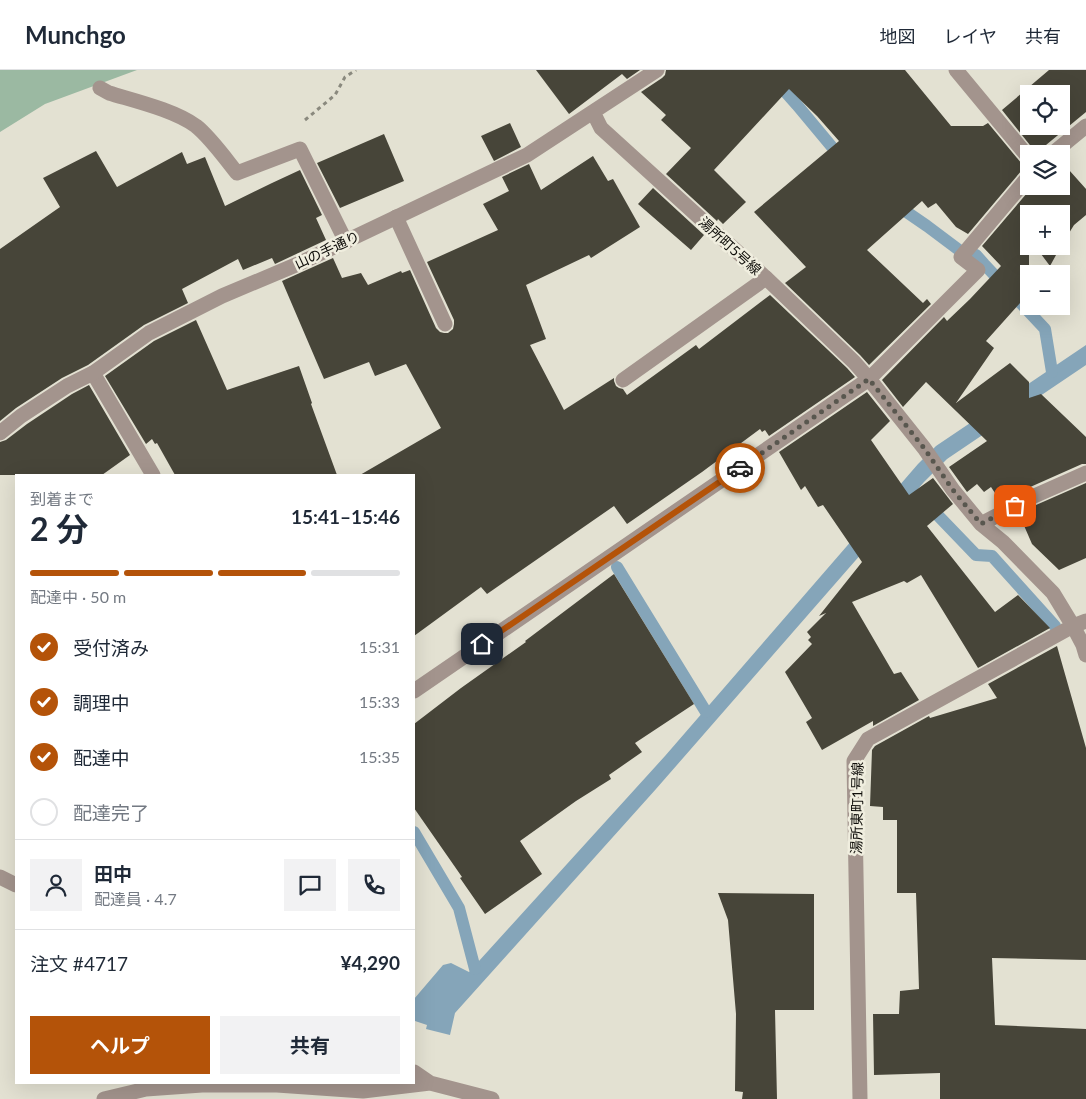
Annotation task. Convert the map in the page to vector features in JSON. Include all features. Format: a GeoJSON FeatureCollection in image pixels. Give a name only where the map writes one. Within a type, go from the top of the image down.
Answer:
{"type":"FeatureCollection","features":[{"type":"Feature","properties":{"kind":"street","name":"山の手通り"},"geometry":{"type":"LineString","coordinates":[[0,433],[21,416],[67,386],[93,373],[149,333],[222,296],[346,242],[527,155],[657,70]]}},
{"type":"Feature","properties":{"kind":"street"},"geometry":{"type":"LineString","coordinates":[[956,70],[1020,147]]}},
{"type":"Feature","properties":{"kind":"street"},"geometry":{"type":"LineString","coordinates":[[100,88],[109,93],[181,117],[197,127],[214,144],[237,173],[300,149],[346,242]]}},
{"type":"Feature","properties":{"kind":"street","name":"湯所町5号線"},"geometry":{"type":"LineString","coordinates":[[593,112],[601,128],[766,278],[854,362],[924,448],[953,490],[981,524],[1003,542],[1053,593],[1079,624],[1086,655]]}},
{"type":"Feature","properties":{"kind":"street"},"geometry":{"type":"LineString","coordinates":[[1063,145],[1086,126]]}},
{"type":"Feature","properties":{"kind":"street"},"geometry":{"type":"LineString","coordinates":[[415,690],[869,379],[978,270],[961,257],[1020,187]]}},
{"type":"Feature","properties":{"kind":"street"},"geometry":{"type":"LineString","coordinates":[[396,218],[445,324]]}},
{"type":"Feature","properties":{"kind":"street"},"geometry":{"type":"LineString","coordinates":[[622,380],[766,278]]}},
{"type":"Feature","properties":{"kind":"street"},"geometry":{"type":"LineString","coordinates":[[93,373],[152,474]]}},
{"type":"Feature","properties":{"kind":"street"},"geometry":{"type":"LineString","coordinates":[[981,524],[1032,497],[1086,473]]}},
{"type":"Feature","properties":{"kind":"street","name":"湯所東町1号線"},"geometry":{"type":"LineString","coordinates":[[860,1099],[854,761],[868,738],[1079,624]]}},
{"type":"Feature","properties":{"kind":"street"},"geometry":{"type":"LineString","coordinates":[[0,877],[15,884]]}},
{"type":"Feature","properties":{"kind":"street"},"geometry":{"type":"LineString","coordinates":[[415,1073],[430,1083],[492,1099]]}},
{"type":"Feature","properties":{"kind":"street"},"geometry":{"type":"LineString","coordinates":[[104,1099],[146,1089],[202,1085],[276,1086],[363,1092],[430,1083]]}},
{"type":"Feature","properties":{"kind":"path"},"geometry":{"type":"LineString","coordinates":[[300,149],[293,131],[335,95],[345,76],[356,70]]}},
{"type":"Feature","properties":{"kind":"green space"},"geometry":{"type":"Polygon","coordinates":[[[0,70],[137,70],[45,104],[0,132],[0,70]]]}},
{"type":"Feature","properties":{"kind":"water"},"geometry":{"type":"Polygon","coordinates":[[[1086,345],[1086,365],[947,459],[924,482],[656,789],[455,1013],[450,1035],[426,1029],[427,1025],[415,1021],[415,998],[443,965],[451,963],[469,972],[665,756],[918,464],[936,446],[1086,345]]]}},
{"type":"Feature","properties":{"kind":"building"},"geometry":{"type":"Polygon","coordinates":[[[536,70],[640,70],[627,79],[622,74],[569,114],[536,70]]]}},
{"type":"Feature","properties":{"kind":"building"},"geometry":{"type":"Polygon","coordinates":[[[666,70],[905,70],[951,126],[983,126],[988,123],[1020,162],[1020,172],[968,234],[956,227],[936,203],[928,208],[922,201],[867,250],[923,303],[927,299],[931,304],[869,365],[785,283],[806,267],[754,212],[839,141],[789,89],[714,170],[746,202],[723,224],[718,219],[717,221],[666,174],[691,148],[661,120],[666,115],[641,92],[665,75],[666,70]]]}},
{"type":"Feature","properties":{"kind":"building"},"geometry":{"type":"Polygon","coordinates":[[[1049,70],[1086,70],[1086,112],[1070,125],[1070,85],[1031,85],[1049,70]]]}},
{"type":"Feature","properties":{"kind":"building"},"geometry":{"type":"Polygon","coordinates":[[[1020,95],[1020,133],[1002,110],[1020,95]]]}},
{"type":"Feature","properties":{"kind":"building"},"geometry":{"type":"Polygon","coordinates":[[[510,123],[521,147],[494,161],[481,136],[510,123]]]}},
{"type":"Feature","properties":{"kind":"building"},"geometry":{"type":"Polygon","coordinates":[[[384,134],[404,181],[340,208],[317,163],[384,134]]]}},
{"type":"Feature","properties":{"kind":"building"},"geometry":{"type":"Polygon","coordinates":[[[1022,135],[1058,135],[1046,145],[1030,145],[1022,135]]]}},
{"type":"Feature","properties":{"kind":"building"},"geometry":{"type":"Polygon","coordinates":[[[96,151],[117,187],[182,152],[187,164],[205,157],[225,206],[300,170],[322,215],[316,218],[326,240],[275,264],[272,258],[243,270],[238,259],[182,289],[188,303],[144,325],[88,365],[62,378],[16,408],[0,421],[0,249],[60,207],[43,178],[96,151]]]}},
{"type":"Feature","properties":{"kind":"building"},"geometry":{"type":"Polygon","coordinates":[[[593,156],[608,181],[613,179],[640,227],[591,258],[589,255],[526,285],[546,339],[530,345],[564,410],[614,378],[616,386],[623,389],[627,395],[696,345],[699,349],[770,295],[855,377],[769,436],[765,430],[762,432],[760,429],[627,524],[614,506],[487,594],[481,587],[415,635],[415,474],[362,474],[441,428],[406,364],[375,376],[369,362],[324,379],[282,281],[333,258],[342,278],[361,273],[368,285],[401,271],[402,273],[410,270],[436,328],[440,332],[448,333],[453,329],[454,320],[427,262],[498,230],[483,204],[509,191],[502,177],[529,164],[541,190],[593,156]]]}},
{"type":"Feature","properties":{"kind":"building"},"geometry":{"type":"Polygon","coordinates":[[[1070,171],[1086,189],[1086,215],[1074,225],[1070,231],[1070,205],[1020,205],[1020,255],[1029,255],[1029,265],[1020,265],[1020,303],[986,341],[994,348],[956,403],[1010,363],[1029,382],[1029,398],[1041,394],[1086,437],[1086,464],[1082,464],[1028,488],[1012,497],[1010,491],[999,499],[991,487],[984,492],[977,484],[967,492],[949,467],[987,441],[926,382],[903,407],[882,380],[944,317],[947,321],[1001,266],[982,246],[1025,195],[1070,195],[1070,171]]]}},
{"type":"Feature","properties":{"kind":"building"},"geometry":{"type":"Polygon","coordinates":[[[653,188],[704,235],[691,250],[638,204],[653,188]]]}},
{"type":"Feature","properties":{"kind":"building"},"geometry":{"type":"Polygon","coordinates":[[[1042,255],[1056,255],[1049,265],[1042,255]]]}},
{"type":"Feature","properties":{"kind":"building"},"geometry":{"type":"Polygon","coordinates":[[[196,320],[227,390],[299,366],[337,474],[174,474],[157,443],[155,444],[152,439],[146,444],[105,376],[154,341],[196,320]]]}},
{"type":"Feature","properties":{"kind":"building"},"geometry":{"type":"Polygon","coordinates":[[[89,385],[130,455],[103,474],[0,475],[0,442],[6,440],[72,394],[89,385]]]}},
{"type":"Feature","properties":{"kind":"building"},"geometry":{"type":"Polygon","coordinates":[[[867,392],[890,421],[871,440],[909,495],[933,478],[953,504],[927,526],[995,612],[1018,595],[1050,628],[978,668],[921,575],[907,583],[904,581],[852,602],[894,674],[901,672],[919,700],[873,726],[873,721],[822,750],[806,722],[812,718],[785,672],[812,644],[808,640],[811,637],[807,632],[826,613],[819,616],[862,562],[823,505],[818,507],[805,486],[801,490],[779,452],[867,392]]]}},
{"type":"Feature","properties":{"kind":"building"},"geometry":{"type":"Polygon","coordinates":[[[1086,483],[1086,558],[1059,570],[1032,544],[1019,514],[1086,483]]]}},
{"type":"Feature","properties":{"kind":"building"},"geometry":{"type":"Polygon","coordinates":[[[614,574],[694,704],[635,743],[642,752],[609,775],[611,779],[576,801],[520,841],[542,874],[485,914],[415,809],[415,723],[614,574]]]}},
{"type":"Feature","properties":{"kind":"building"},"geometry":{"type":"Polygon","coordinates":[[[1057,646],[1086,748],[1086,960],[992,958],[995,1025],[1086,1029],[1086,1099],[940,1099],[940,1073],[874,1075],[873,1014],[899,1014],[900,991],[919,989],[916,893],[897,893],[897,820],[883,820],[883,807],[870,806],[872,750],[875,746],[929,716],[930,718],[997,698],[988,684],[1057,646]]]}},
{"type":"Feature","properties":{"kind":"building"},"geometry":{"type":"Polygon","coordinates":[[[718,893],[814,894],[814,1010],[775,1010],[777,1099],[742,1099],[743,1092],[735,1091],[736,1014],[728,920],[718,893]]]}},
{"type":"Feature","properties":{"kind":"waterway"},"geometry":{"type":"LineString","coordinates":[[766,70],[842,159]]}},
{"type":"Feature","properties":{"kind":"waterway"},"geometry":{"type":"LineString","coordinates":[[895,204],[959,250],[976,255],[1045,329],[1052,372]]}},
{"type":"Feature","properties":{"kind":"waterway"},"geometry":{"type":"LineString","coordinates":[[927,504],[976,555],[992,556],[1055,626]]}},
{"type":"Feature","properties":{"kind":"waterway"},"geometry":{"type":"LineString","coordinates":[[617,567],[706,712]]}},
{"type":"Feature","properties":{"kind":"waterway"},"geometry":{"type":"LineString","coordinates":[[415,834],[459,908],[475,969]]}},
{"type":"Feature","properties":{"kind":"way so far"},"geometry":{"type":"LineString","coordinates":[[740,468],[869,379],[981,524],[1015,506]]}},
{"type":"Feature","properties":{"kind":"route"},"geometry":{"type":"LineString","coordinates":[[482,644],[740,468]]}}]}
